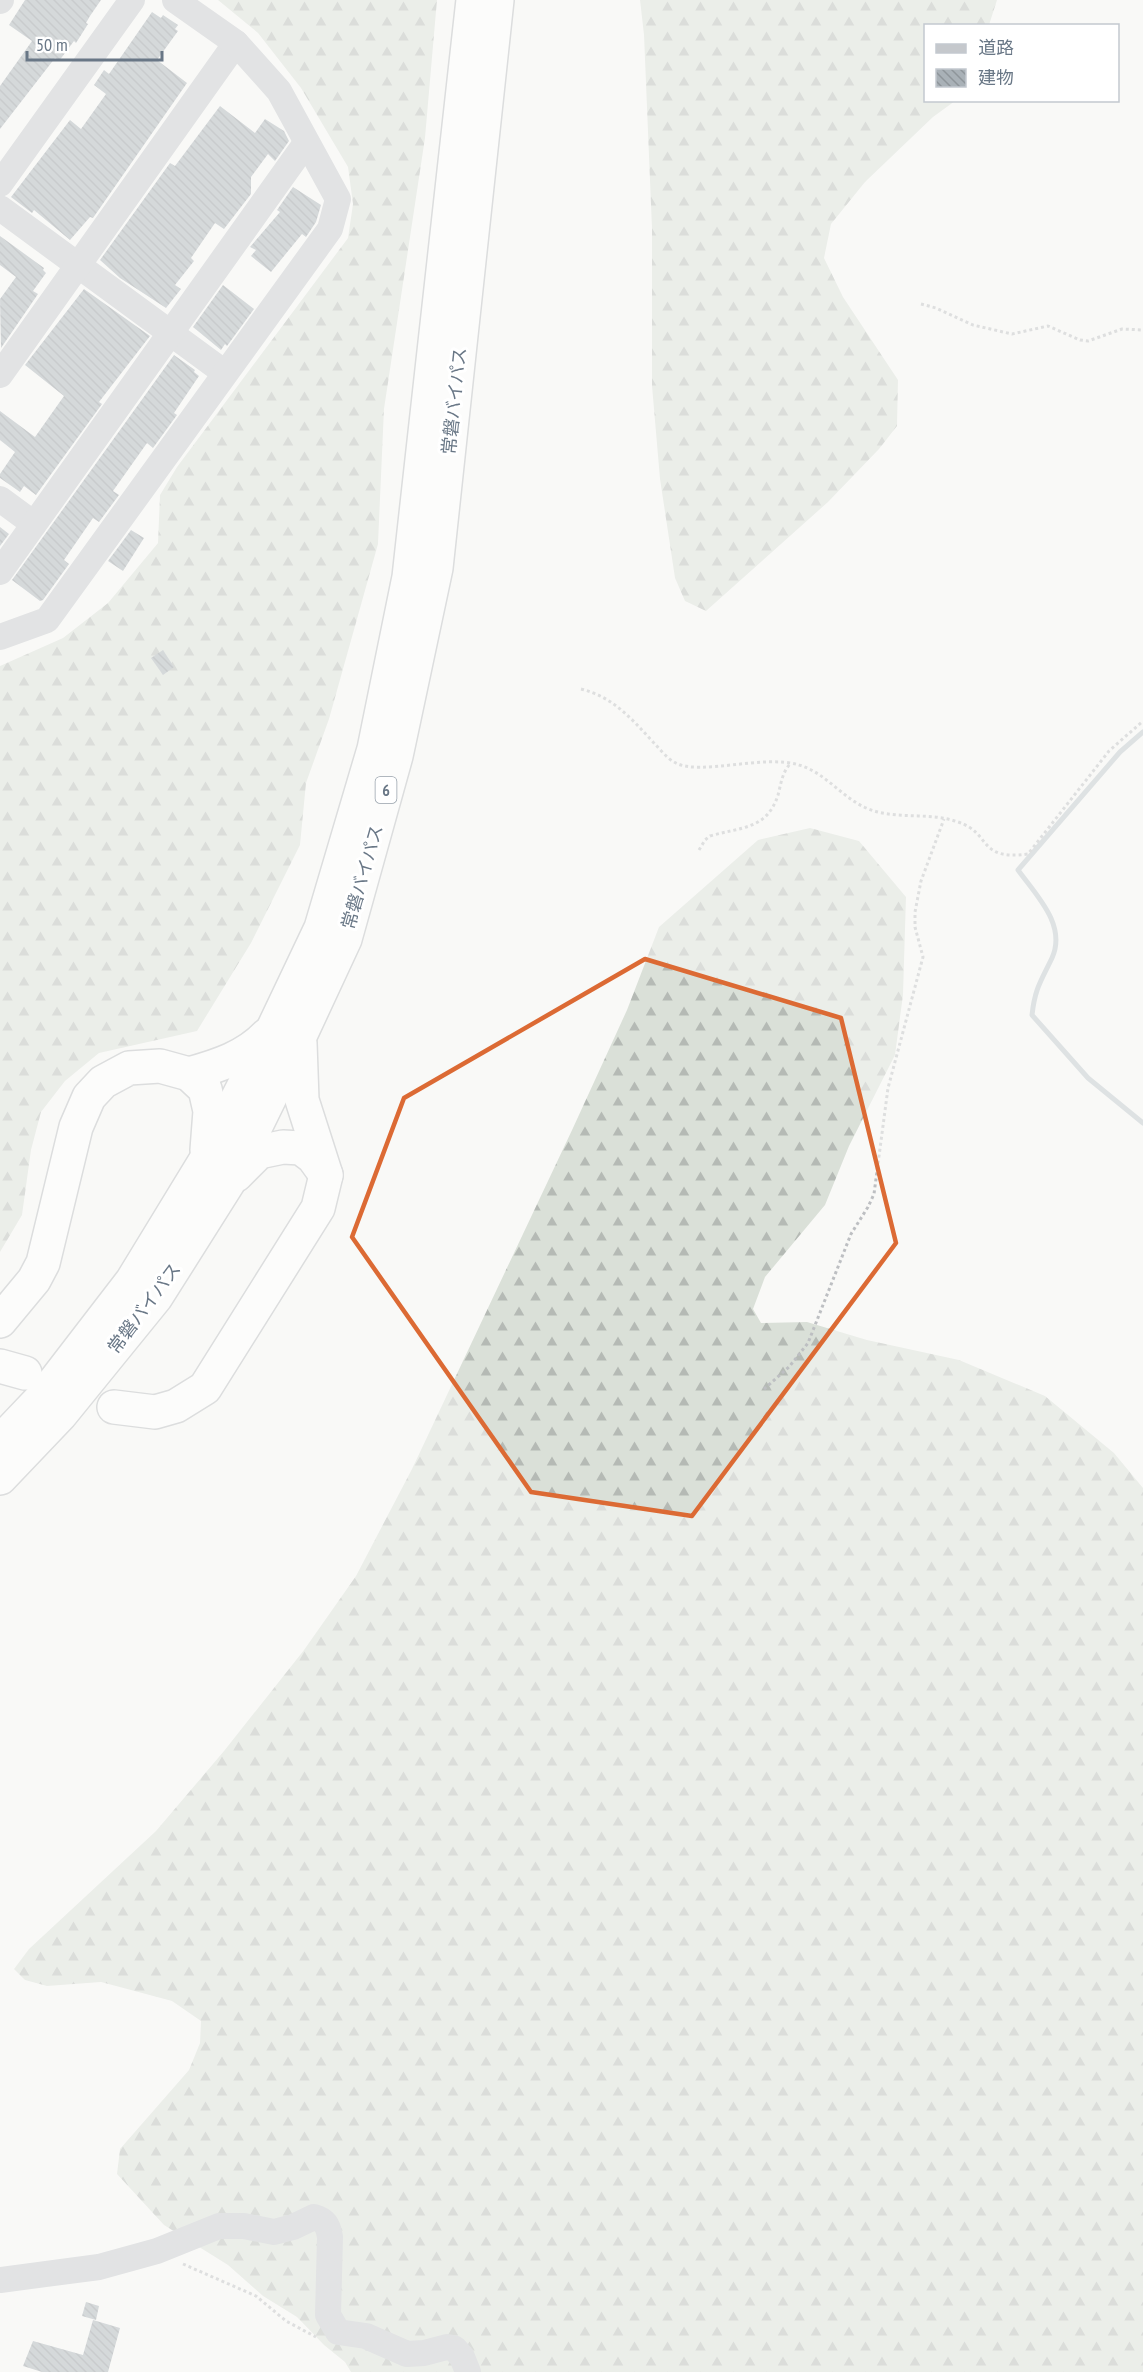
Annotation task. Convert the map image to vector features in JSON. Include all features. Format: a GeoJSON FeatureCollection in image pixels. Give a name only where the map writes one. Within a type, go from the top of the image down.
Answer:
{"type":"FeatureCollection","features":[{"type":"Feature","properties":{"kind":"highway","name":"常磐バイパス"},"geometry":{"type":"LineString","coordinates":[[0,1478],[61,1414],[156,1297],[228,1183],[287,1033],[321,928],[374,749],[409,577],[473,0]]}},
{"type":"Feature","properties":{"kind":"highway","name":"常磐バイパス"},"geometry":{"type":"LineString","coordinates":[[0,1442],[42,1398],[132,1281],[345,939],[396,756],[436,568],[497,0]]}},
{"type":"Feature","properties":{"kind":"highway"},"geometry":{"type":"LineString","coordinates":[[114,1407],[156,1412],[176,1406],[205,1388],[318,1208],[326,1175],[302,1100],[287,1033],[256,1045],[238,1057],[213,1068],[189,1074]]}},
{"type":"Feature","properties":{"kind":"highway"},"geometry":{"type":"LineString","coordinates":[[0,1321],[34,1280],[43,1263],[76,1127],[89,1098],[103,1082],[129,1068],[160,1066],[189,1074],[205,1089],[210,1111],[207,1158]]}},
{"type":"Feature","properties":{"kind":"highway"},"geometry":{"type":"LineString","coordinates":[[228,1183],[259,1152],[283,1147],[301,1148],[313,1157],[326,1175]]}},
{"type":"Feature","properties":{"kind":"street"},"geometry":{"type":"LineString","coordinates":[[0,184],[132,0]]}},
{"type":"Feature","properties":{"kind":"street"},"geometry":{"type":"LineString","coordinates":[[0,637],[47,620],[330,229],[338,199],[279,91],[236,43],[175,0]]}},
{"type":"Feature","properties":{"kind":"street"},"geometry":{"type":"LineString","coordinates":[[0,375],[236,43]]}},
{"type":"Feature","properties":{"kind":"street"},"geometry":{"type":"LineString","coordinates":[[0,572],[306,142]]}},
{"type":"Feature","properties":{"kind":"street"},"geometry":{"type":"LineString","coordinates":[[0,208],[225,374]]}},
{"type":"Feature","properties":{"kind":"street"},"geometry":{"type":"LineString","coordinates":[[0,500],[34,524]]}},
{"type":"Feature","properties":{"kind":"street"},"geometry":{"type":"LineString","coordinates":[[0,2280],[99,2267],[163,2248],[219,2226],[243,2226],[274,2232],[293,2227],[314,2217],[322,2219],[328,2226],[330,2237],[328,2315],[338,2332],[366,2336],[407,2354],[447,2347],[454,2348],[467,2365],[468,2372]]}},
{"type":"Feature","properties":{"kind":"path"},"geometry":{"type":"LineString","coordinates":[[921,304],[936,308],[973,325],[1012,334],[1048,326],[1080,340],[1088,341],[1122,329],[1143,330]]}},
{"type":"Feature","properties":{"kind":"path"},"geometry":{"type":"LineString","coordinates":[[580,690],[596,693],[611,702],[675,763],[693,767],[752,761],[792,763],[812,771],[864,807],[879,812],[931,816],[965,825],[973,830],[989,848],[1000,855],[1028,854],[1109,751],[1143,721]]}},
{"type":"Feature","properties":{"kind":"path"},"geometry":{"type":"LineString","coordinates":[[699,850],[710,836],[754,825],[765,819],[775,803],[784,771],[792,763]]}},
{"type":"Feature","properties":{"kind":"path"},"geometry":{"type":"LineString","coordinates":[[764,1389],[789,1367],[808,1343],[851,1234],[874,1194],[888,1088],[923,957],[915,927],[915,912],[921,881],[944,819]]}},
{"type":"Feature","properties":{"kind":"path"},"geometry":{"type":"LineString","coordinates":[[163,2248],[183,2265],[256,2296],[286,2320],[316,2337]]}},
{"type":"Feature","properties":{"kind":"highlighted area"},"geometry":{"type":"Polygon","coordinates":[[[645,959],[841,1018],[896,1243],[692,1516],[531,1492],[352,1237],[404,1098],[645,959]]]}},
{"type":"Feature","properties":{"kind":"green space"},"geometry":{"type":"Polygon","coordinates":[[[218,0],[437,0],[425,138],[384,409],[378,544],[329,719],[306,783],[300,845],[251,943],[197,1031],[99,1053],[65,1081],[41,1112],[31,1150],[22,1215],[0,1252],[0,666],[63,638],[108,603],[158,543],[160,495],[177,467],[348,238],[353,204],[348,167],[301,88],[258,33],[218,0]]]}},
{"type":"Feature","properties":{"kind":"green space"},"geometry":{"type":"Polygon","coordinates":[[[640,0],[997,0],[989,24],[924,24],[924,102],[954,102],[933,117],[865,182],[831,224],[824,258],[843,297],[898,380],[897,426],[879,449],[828,502],[706,611],[685,601],[675,578],[660,479],[652,386],[652,229],[644,35],[640,0]]]}},
{"type":"Feature","properties":{"kind":"green space"},"geometry":{"type":"Polygon","coordinates":[[[810,828],[859,841],[906,897],[903,995],[895,1055],[849,1146],[825,1205],[765,1277],[753,1309],[761,1323],[807,1322],[867,1340],[959,1360],[1045,1396],[1114,1453],[1143,1488],[1143,2372],[351,2372],[345,2362],[324,2345],[297,2317],[263,2296],[228,2265],[164,2225],[117,2174],[120,2149],[189,2070],[200,2043],[201,2021],[172,2001],[101,1982],[47,1986],[25,1980],[14,1969],[29,1949],[156,1831],[224,1751],[304,1650],[356,1576],[412,1469],[573,1128],[627,1010],[659,927],[758,840],[810,828]]]}},
{"type":"Feature","properties":{"kind":"building"},"geometry":{"type":"Polygon","coordinates":[[[25,0],[101,0],[76,43],[74,41],[59,61],[55,58],[0,129],[0,86],[32,41],[9,25],[25,0]]]}},
{"type":"Feature","properties":{"kind":"building"},"geometry":{"type":"Polygon","coordinates":[[[152,12],[161,18],[163,15],[178,25],[175,29],[178,31],[157,60],[187,83],[93,218],[90,217],[70,240],[34,210],[32,213],[11,197],[70,120],[81,129],[106,94],[94,85],[104,70],[109,74],[152,12]]]}},
{"type":"Feature","properties":{"kind":"building"},"geometry":{"type":"Polygon","coordinates":[[[220,106],[255,133],[265,119],[284,131],[289,141],[275,161],[268,154],[251,177],[251,194],[224,229],[215,223],[191,258],[194,261],[175,285],[181,289],[166,308],[120,278],[100,260],[170,163],[175,166],[220,106]]]}},
{"type":"Feature","properties":{"kind":"building"},"geometry":{"type":"Polygon","coordinates":[[[293,187],[321,205],[316,222],[306,237],[302,234],[271,272],[251,256],[256,250],[250,247],[280,212],[277,210],[293,187]]]}},
{"type":"Feature","properties":{"kind":"building"},"geometry":{"type":"Polygon","coordinates":[[[0,236],[44,268],[46,273],[33,291],[38,294],[1,348],[0,299],[16,277],[0,265],[0,236]]]}},
{"type":"Feature","properties":{"kind":"building"},"geometry":{"type":"Polygon","coordinates":[[[223,285],[254,309],[227,346],[225,344],[221,350],[193,327],[223,285]]]}},
{"type":"Feature","properties":{"kind":"building"},"geometry":{"type":"Polygon","coordinates":[[[84,289],[150,336],[99,402],[102,404],[36,495],[24,486],[20,492],[0,478],[0,474],[15,452],[0,440],[0,411],[35,437],[64,396],[25,365],[84,289]]]}},
{"type":"Feature","properties":{"kind":"building"},"geometry":{"type":"Polygon","coordinates":[[[174,355],[195,370],[194,372],[199,376],[174,413],[177,415],[153,448],[147,443],[113,491],[119,495],[99,522],[93,518],[64,560],[69,564],[40,601],[12,580],[174,355]]]}},
{"type":"Feature","properties":{"kind":"building"},"geometry":{"type":"Polygon","coordinates":[[[0,527],[9,534],[0,546],[0,527]]]}},
{"type":"Feature","properties":{"kind":"building"},"geometry":{"type":"Polygon","coordinates":[[[131,530],[144,538],[123,571],[108,561],[131,530]]]}},
{"type":"Feature","properties":{"kind":"building"},"geometry":{"type":"Polygon","coordinates":[[[163,650],[174,667],[163,675],[151,658],[163,650]]]}},
{"type":"Feature","properties":{"kind":"building"},"geometry":{"type":"Polygon","coordinates":[[[86,2302],[99,2306],[96,2320],[82,2316],[86,2302]]]}},
{"type":"Feature","properties":{"kind":"building"},"geometry":{"type":"Polygon","coordinates":[[[93,2320],[120,2328],[108,2372],[42,2372],[23,2366],[33,2341],[83,2355],[93,2320]]]}},
{"type":"Feature","properties":{"kind":"waterway"},"geometry":{"type":"LineString","coordinates":[[1143,732],[1120,752],[1018,870],[1041,900],[1053,922],[1056,934],[1056,946],[1037,991],[1032,1015],[1088,1078],[1143,1123]]}}]}
